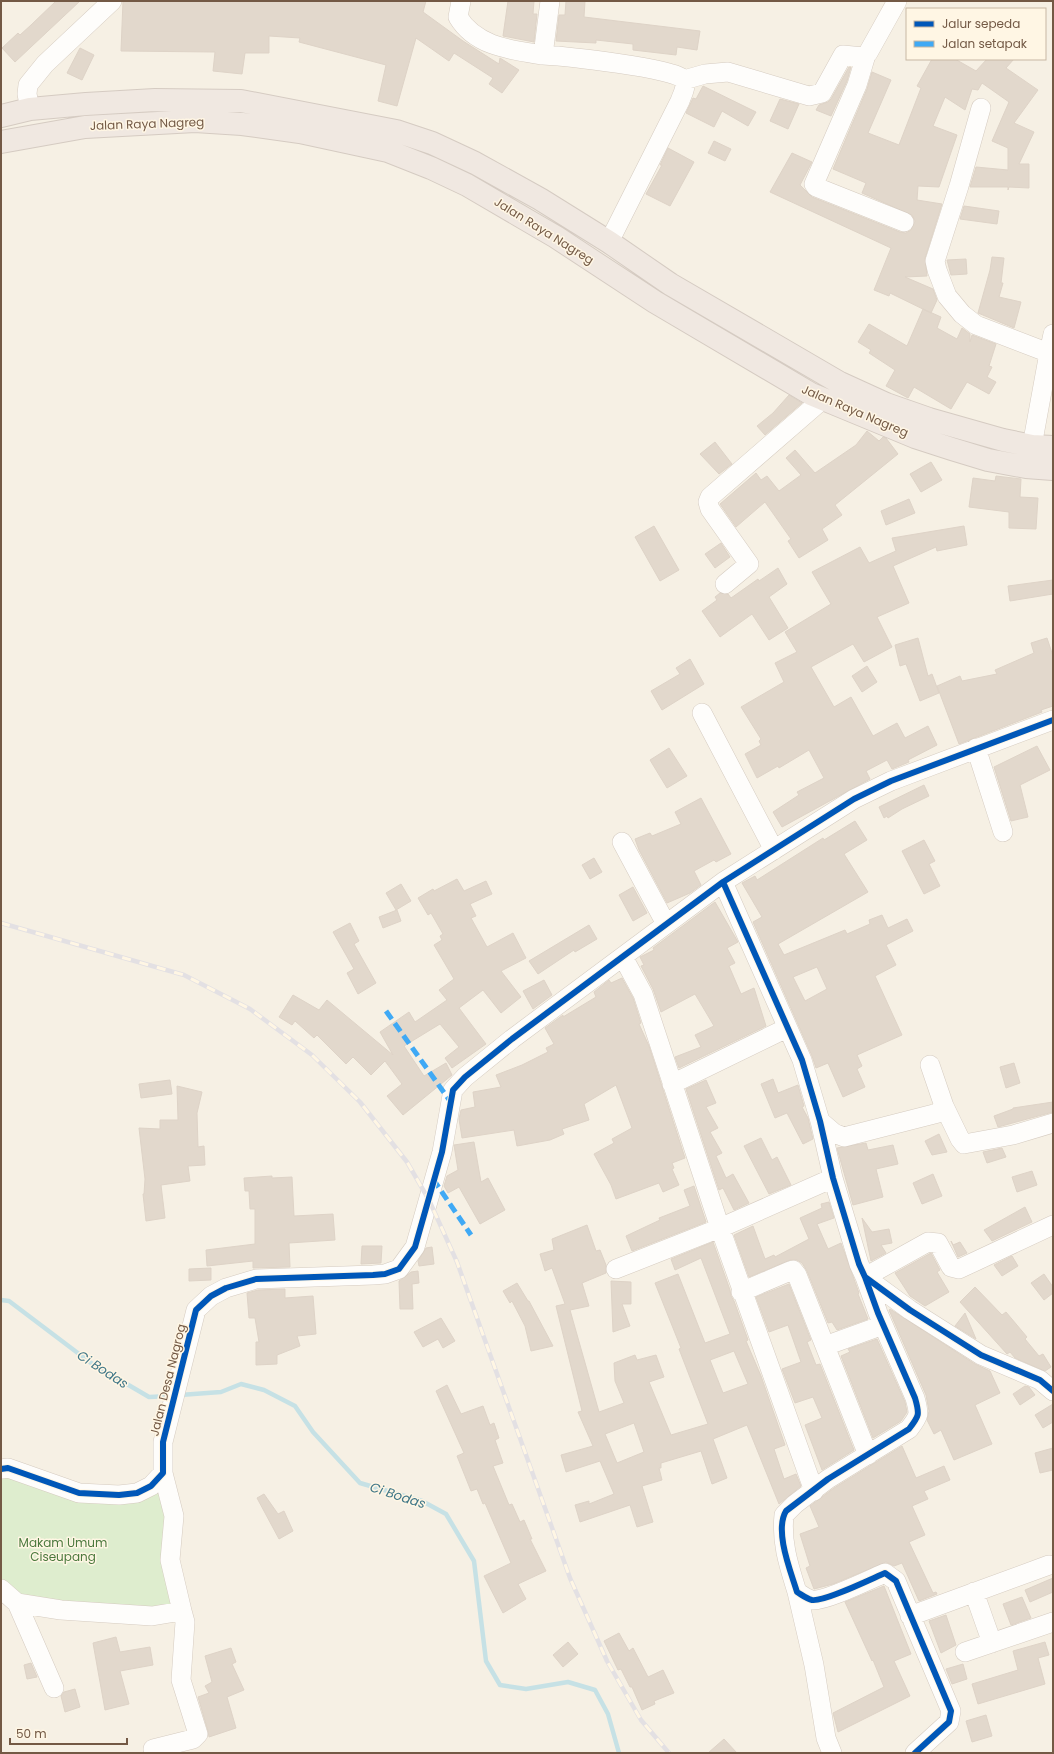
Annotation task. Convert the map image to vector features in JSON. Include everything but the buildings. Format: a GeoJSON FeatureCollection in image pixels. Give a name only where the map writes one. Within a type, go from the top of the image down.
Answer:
{"type":"FeatureCollection","features":[{"type":"Feature","properties":{"kind":"highway","name":"Jalan Raya Nagreg"},"geometry":{"type":"LineString","coordinates":[[1,116],[30,109],[86,104],[155,100],[241,101],[322,115],[396,131],[432,143],[475,163],[540,199],[609,242],[670,284],[840,383],[886,404],[929,419],[1003,440],[1032,446],[1053,448]]}},
{"type":"Feature","properties":{"kind":"highway","name":"Jalan Raya Nagreg"},"geometry":{"type":"LineString","coordinates":[[1,142],[85,127],[195,121],[242,124],[300,132],[388,151],[431,168],[467,185],[556,237],[655,302],[811,394],[915,437],[966,454],[988,460],[1026,467],[1053,469]]}},
{"type":"Feature","properties":{"kind":"street"},"geometry":{"type":"LineString","coordinates":[[30,109],[27,94],[28,85],[45,64],[112,1]]}},
{"type":"Feature","properties":{"kind":"street"},"geometry":{"type":"LineString","coordinates":[[461,1],[458,17],[478,38],[500,48],[663,71],[680,76],[684,80],[685,87],[680,101],[609,242]]}},
{"type":"Feature","properties":{"kind":"street"},"geometry":{"type":"LineString","coordinates":[[543,54],[550,1]]}},
{"type":"Feature","properties":{"kind":"street"},"geometry":{"type":"LineString","coordinates":[[897,1],[866,55],[857,85],[814,184],[816,187],[904,222]]}},
{"type":"Feature","properties":{"kind":"street"},"geometry":{"type":"LineString","coordinates":[[684,80],[711,72],[728,72],[809,96],[816,96],[822,93],[843,55],[855,57],[866,55]]}},
{"type":"Feature","properties":{"kind":"street"},"geometry":{"type":"LineString","coordinates":[[981,108],[959,186],[935,261],[937,270],[947,296],[962,314],[976,325],[1050,353]]}},
{"type":"Feature","properties":{"kind":"street"},"geometry":{"type":"LineString","coordinates":[[1032,446],[1053,334]]}},
{"type":"Feature","properties":{"kind":"street"},"geometry":{"type":"LineString","coordinates":[[725,584],[749,564],[710,509],[708,502],[710,497],[824,399]]}},
{"type":"Feature","properties":{"kind":"street"},"geometry":{"type":"LineString","coordinates":[[702,713],[774,850]]}},
{"type":"Feature","properties":{"kind":"street","name":"Jalan Desa Nagrog"},"geometry":{"type":"LineString","coordinates":[[153,1749],[193,1739],[198,1734],[181,1680],[185,1622],[170,1560],[174,1516],[163,1473],[163,1442],[196,1310],[211,1296],[226,1288],[256,1279],[373,1276],[399,1269],[415,1247],[442,1152],[453,1090],[465,1077],[512,1039],[723,882],[854,799],[910,772],[1053,720]]}},
{"type":"Feature","properties":{"kind":"street"},"geometry":{"type":"LineString","coordinates":[[976,748],[1003,832]]}},
{"type":"Feature","properties":{"kind":"street"},"geometry":{"type":"LineString","coordinates":[[622,842],[666,924]]}},
{"type":"Feature","properties":{"kind":"street"},"geometry":{"type":"LineString","coordinates":[[723,882],[802,1060],[820,1121],[833,1178],[859,1264],[919,1412],[917,1419],[909,1429],[828,1479],[814,1492],[795,1504],[784,1515],[783,1541],[787,1561],[798,1592],[814,1665],[826,1738],[832,1753]]}},
{"type":"Feature","properties":{"kind":"street"},"geometry":{"type":"LineString","coordinates":[[623,957],[642,994],[741,1292],[814,1492]]}},
{"type":"Feature","properties":{"kind":"street"},"geometry":{"type":"LineString","coordinates":[[672,1084],[787,1028]]}},
{"type":"Feature","properties":{"kind":"street"},"geometry":{"type":"LineString","coordinates":[[930,1065],[944,1106],[960,1139],[964,1144],[1013,1135],[1053,1123]]}},
{"type":"Feature","properties":{"kind":"street"},"geometry":{"type":"LineString","coordinates":[[820,1121],[834,1133],[844,1137],[938,1113],[942,1111],[944,1106]]}},
{"type":"Feature","properties":{"kind":"street"},"geometry":{"type":"LineString","coordinates":[[616,1269],[720,1228],[833,1178]]}},
{"type":"Feature","properties":{"kind":"street"},"geometry":{"type":"LineString","coordinates":[[865,1277],[928,1242],[938,1243],[951,1267],[958,1269],[1053,1225]]}},
{"type":"Feature","properties":{"kind":"street"},"geometry":{"type":"LineString","coordinates":[[741,1292],[793,1270],[797,1275],[868,1455]]}},
{"type":"Feature","properties":{"kind":"street"},"geometry":{"type":"LineString","coordinates":[[865,1277],[910,1310],[981,1355],[1040,1380],[1053,1391]]}},
{"type":"Feature","properties":{"kind":"street"},"geometry":{"type":"LineString","coordinates":[[825,1346],[884,1325]]}},
{"type":"Feature","properties":{"kind":"street"},"geometry":{"type":"LineString","coordinates":[[1,1468],[8,1468],[79,1493],[119,1495],[137,1493],[151,1486],[163,1473]]}},
{"type":"Feature","properties":{"kind":"street"},"geometry":{"type":"LineString","coordinates":[[910,1616],[1048,1565]]}},
{"type":"Feature","properties":{"kind":"street"},"geometry":{"type":"LineString","coordinates":[[798,1592],[812,1600],[829,1598],[845,1589],[885,1573],[896,1581],[951,1711],[949,1722],[914,1753]]}},
{"type":"Feature","properties":{"kind":"street"},"geometry":{"type":"LineString","coordinates":[[1,1589],[17,1603],[54,1688]]}},
{"type":"Feature","properties":{"kind":"street"},"geometry":{"type":"LineString","coordinates":[[974,1592],[992,1643]]}},
{"type":"Feature","properties":{"kind":"street"},"geometry":{"type":"LineString","coordinates":[[17,1603],[61,1610],[152,1616],[182,1611]]}},
{"type":"Feature","properties":{"kind":"street"},"geometry":{"type":"LineString","coordinates":[[965,1652],[1053,1622]]}},
{"type":"Feature","properties":{"kind":"green space","name":"Makam Umum Ciseupang"},"geometry":{"type":"Polygon","coordinates":[[[1,1469],[119,1495],[163,1473],[182,1611],[61,1610],[1,1589],[1,1469]]]}},
{"type":"Feature","properties":{"kind":"waterway","name":"Ci Bodas"},"geometry":{"type":"LineString","coordinates":[[1,1300],[9,1301],[91,1363],[149,1397],[171,1396]]}},
{"type":"Feature","properties":{"kind":"waterway","name":"Ci Bodas"},"geometry":{"type":"LineString","coordinates":[[180,1395],[221,1392],[241,1384],[264,1390],[295,1406],[313,1432],[360,1483],[422,1501],[446,1514],[474,1561],[486,1661],[500,1685],[526,1689],[568,1682],[595,1690],[608,1714],[619,1753]]}},
{"type":"Feature","properties":{"kind":"railway"},"geometry":{"type":"LineString","coordinates":[[1,923],[184,975],[250,1009],[312,1055],[360,1102],[407,1162],[429,1200],[457,1262],[570,1578],[607,1661],[641,1720],[669,1753]]}},
{"type":"Feature","properties":{"kind":"marked path"},"geometry":{"type":"LineString","coordinates":[[386,1011],[450,1101]]}},
{"type":"Feature","properties":{"kind":"marked path"},"geometry":{"type":"LineString","coordinates":[[433,1179],[471,1235]]}},
{"type":"Feature","properties":{"kind":"cycle path"},"geometry":{"type":"LineString","coordinates":[[1053,720],[891,781],[854,799],[723,882],[802,1060],[820,1121],[833,1178],[859,1264],[865,1277],[910,1310],[981,1355],[1040,1380],[1053,1391]]}},
{"type":"Feature","properties":{"kind":"cycle path"},"geometry":{"type":"LineString","coordinates":[[1,1469],[8,1468],[79,1493],[119,1495],[137,1493],[151,1486],[163,1473],[163,1442],[196,1310],[211,1296],[226,1288],[256,1279],[373,1275],[385,1274],[399,1269],[415,1247],[442,1152],[453,1090],[465,1077],[512,1039],[723,882]]}},
{"type":"Feature","properties":{"kind":"cycle path"},"geometry":{"type":"LineString","coordinates":[[865,1277],[878,1313],[915,1398],[918,1408],[918,1415],[909,1429],[828,1479],[786,1511],[783,1519],[783,1540],[797,1592],[812,1600],[818,1600],[837,1594],[885,1573],[896,1581],[951,1711],[949,1722],[915,1753]]}}]}
